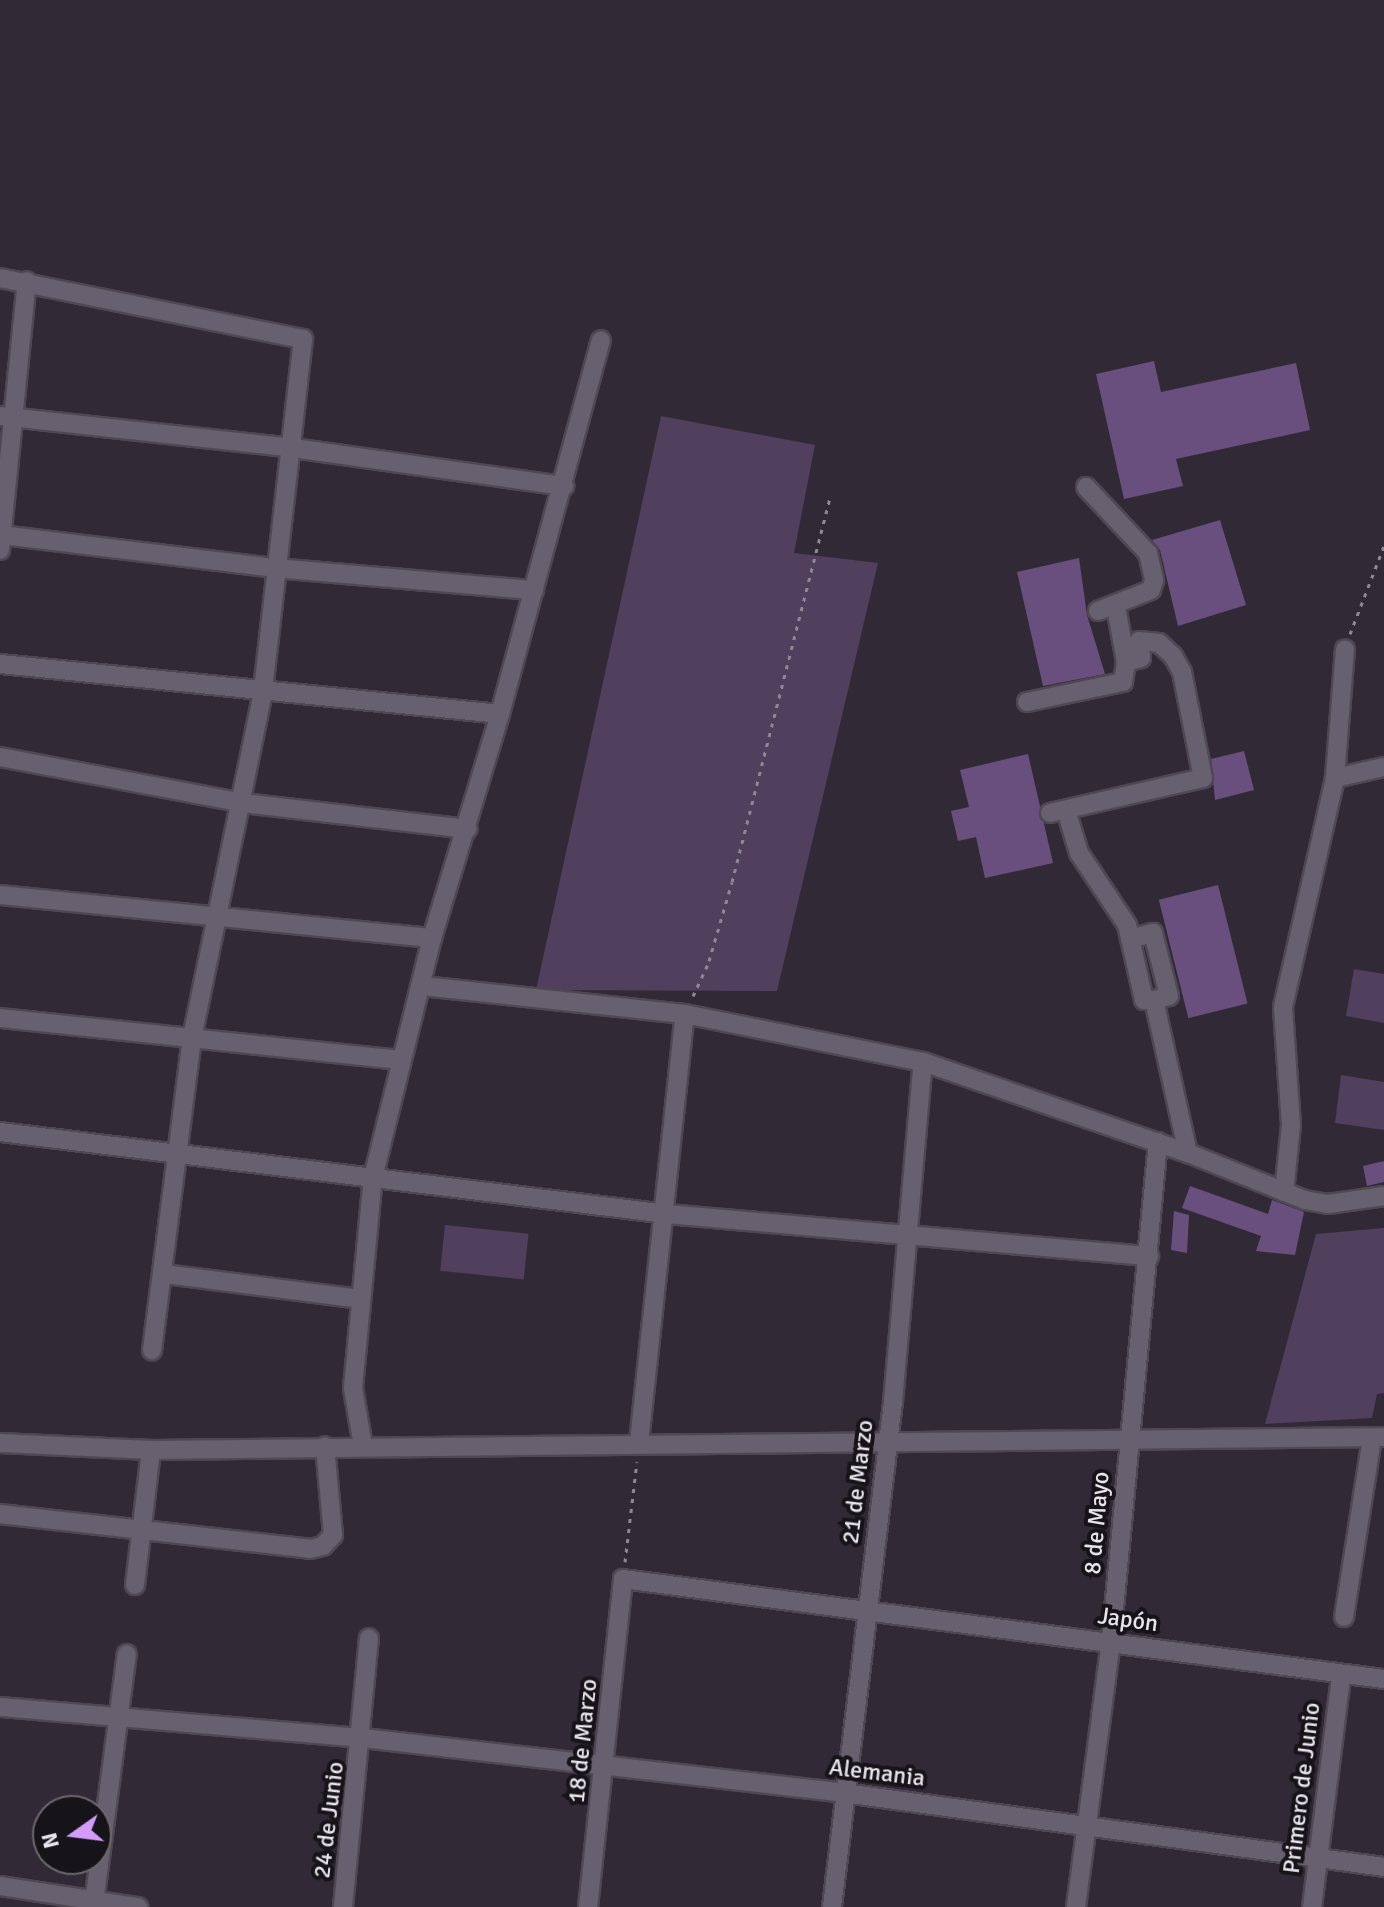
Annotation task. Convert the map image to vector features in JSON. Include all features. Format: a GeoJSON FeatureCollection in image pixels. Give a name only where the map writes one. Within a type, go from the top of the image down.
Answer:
{"type":"FeatureCollection","features":[{"type":"Feature","properties":{"kind":"street"},"geometry":{"type":"LineString","coordinates":[[0,278],[303,339],[263,692],[243,803],[192,1038],[165,1274],[152,1350]]}},
{"type":"Feature","properties":{"kind":"street"},"geometry":{"type":"LineString","coordinates":[[27,281],[7,417],[1,543],[534,590]]}},
{"type":"Feature","properties":{"kind":"street"},"geometry":{"type":"LineString","coordinates":[[363,1446],[353,1388],[373,1178],[432,938],[500,714],[601,340]]}},
{"type":"Feature","properties":{"kind":"street"},"geometry":{"type":"LineString","coordinates":[[7,417],[293,448],[564,486]]}},
{"type":"Feature","properties":{"kind":"street"},"geometry":{"type":"LineString","coordinates":[[1027,702],[1123,682],[1129,649],[1107,609],[1151,590],[1154,580],[1148,553],[1086,487]]}},
{"type":"Feature","properties":{"kind":"street"},"geometry":{"type":"LineString","coordinates":[[1129,649],[1159,643],[1182,672],[1203,778],[1058,812],[1079,853],[1100,877],[1130,939],[1153,933],[1169,996],[1154,1000],[1188,1153]]}},
{"type":"Feature","properties":{"kind":"street"},"geometry":{"type":"LineString","coordinates":[[1284,1192],[1291,1125],[1283,1007],[1335,778],[1345,649]]}},
{"type":"Feature","properties":{"kind":"street"},"geometry":{"type":"LineString","coordinates":[[0,664],[500,714]]}},
{"type":"Feature","properties":{"kind":"street"},"geometry":{"type":"LineString","coordinates":[[0,757],[243,803],[467,829]]}},
{"type":"Feature","properties":{"kind":"street"},"geometry":{"type":"LineString","coordinates":[[1335,778],[1384,767]]}},
{"type":"Feature","properties":{"kind":"street"},"geometry":{"type":"LineString","coordinates":[[0,895],[217,920],[432,938]]}},
{"type":"Feature","properties":{"kind":"street"},"geometry":{"type":"LineString","coordinates":[[422,986],[685,1014],[923,1062],[1158,1142],[1284,1192],[1328,1204],[1384,1196]]}},
{"type":"Feature","properties":{"kind":"street"},"geometry":{"type":"LineString","coordinates":[[639,1442],[667,1214],[685,1014]]}},
{"type":"Feature","properties":{"kind":"street"},"geometry":{"type":"LineString","coordinates":[[0,1018],[401,1060]]}},
{"type":"Feature","properties":{"kind":"street","name":"21 de Marzo"},"geometry":{"type":"LineString","coordinates":[[832,1907],[886,1444],[923,1062]]}},
{"type":"Feature","properties":{"kind":"street"},"geometry":{"type":"LineString","coordinates":[[0,1132],[667,1214],[1149,1256]]}},
{"type":"Feature","properties":{"kind":"street","name":"8 de Mayo"},"geometry":{"type":"LineString","coordinates":[[1076,1907],[1111,1641],[1158,1142]]}},
{"type":"Feature","properties":{"kind":"street"},"geometry":{"type":"LineString","coordinates":[[165,1274],[360,1299]]}},
{"type":"Feature","properties":{"kind":"street"},"geometry":{"type":"LineString","coordinates":[[0,1443],[151,1450],[639,1442],[886,1444],[1129,1436],[1378,1438],[1344,1617]]}},
{"type":"Feature","properties":{"kind":"street"},"geometry":{"type":"LineString","coordinates":[[0,1514],[310,1549],[323,1546],[333,1535],[325,1446]]}},
{"type":"Feature","properties":{"kind":"street"},"geometry":{"type":"LineString","coordinates":[[135,1585],[151,1450]]}},
{"type":"Feature","properties":{"kind":"street","name":"Japón"},"geometry":{"type":"LineString","coordinates":[[623,1579],[865,1614],[1111,1641],[1341,1676],[1384,1679]]}},
{"type":"Feature","properties":{"kind":"street","name":"18 de Marzo"},"geometry":{"type":"LineString","coordinates":[[588,1907],[623,1579]]}},
{"type":"Feature","properties":{"kind":"street","name":"24 de Junio"},"geometry":{"type":"LineString","coordinates":[[343,1907],[363,1738],[369,1638]]}},
{"type":"Feature","properties":{"kind":"street"},"geometry":{"type":"LineString","coordinates":[[94,1903],[127,1654]]}},
{"type":"Feature","properties":{"kind":"street","name":"Primero de Junio"},"geometry":{"type":"LineString","coordinates":[[1312,1907],[1341,1676]]}},
{"type":"Feature","properties":{"kind":"street","name":"Alemania"},"geometry":{"type":"LineString","coordinates":[[0,1707],[119,1721],[363,1738],[844,1793],[1384,1867]]}},
{"type":"Feature","properties":{"kind":"street"},"geometry":{"type":"LineString","coordinates":[[0,1886],[94,1903],[138,1907]]}},
{"type":"Feature","properties":{"kind":"path"},"geometry":{"type":"LineString","coordinates":[[685,1014],[709,961],[732,882],[830,498]]}},
{"type":"Feature","properties":{"kind":"path"},"geometry":{"type":"LineString","coordinates":[[1345,649],[1384,546]]}},
{"type":"Feature","properties":{"kind":"path"},"geometry":{"type":"LineString","coordinates":[[623,1579],[639,1442]]}},
{"type":"Feature","properties":{"kind":"shaded area"},"geometry":{"type":"Polygon","coordinates":[[[661,416],[815,445],[794,553],[878,563],[777,991],[536,990],[661,416]]]}},
{"type":"Feature","properties":{"kind":"shaded area"},"geometry":{"type":"Polygon","coordinates":[[[1354,969],[1384,974],[1384,1023],[1346,1016],[1354,969]]]}},
{"type":"Feature","properties":{"kind":"shaded area"},"geometry":{"type":"Polygon","coordinates":[[[1341,1075],[1384,1082],[1384,1130],[1335,1123],[1341,1075]]]}},
{"type":"Feature","properties":{"kind":"shaded area"},"geometry":{"type":"Polygon","coordinates":[[[445,1225],[529,1234],[524,1280],[440,1271],[445,1225]]]}},
{"type":"Feature","properties":{"kind":"shaded area"},"geometry":{"type":"Polygon","coordinates":[[[1384,1228],[1384,1393],[1377,1394],[1372,1418],[1265,1424],[1316,1234],[1384,1228]]]}},
{"type":"Feature","properties":{"kind":"building"},"geometry":{"type":"Polygon","coordinates":[[[1154,361],[1161,392],[1296,363],[1310,430],[1176,459],[1183,486],[1124,499],[1096,374],[1154,361]]]}},
{"type":"Feature","properties":{"kind":"building"},"geometry":{"type":"Polygon","coordinates":[[[1220,520],[1246,605],[1178,626],[1160,550],[1152,540],[1220,520]]]}},
{"type":"Feature","properties":{"kind":"building"},"geometry":{"type":"Polygon","coordinates":[[[1079,558],[1087,615],[1105,674],[1043,686],[1017,572],[1079,558]]]}},
{"type":"Feature","properties":{"kind":"building"},"geometry":{"type":"Polygon","coordinates":[[[1244,751],[1254,790],[1215,800],[1211,759],[1244,751]]]}},
{"type":"Feature","properties":{"kind":"building"},"geometry":{"type":"Polygon","coordinates":[[[1028,754],[1053,863],[985,878],[976,837],[958,841],[951,811],[969,807],[960,770],[1028,754]]]}},
{"type":"Feature","properties":{"kind":"building"},"geometry":{"type":"Polygon","coordinates":[[[1218,885],[1248,1003],[1188,1018],[1159,900],[1218,885]]]}},
{"type":"Feature","properties":{"kind":"building"},"geometry":{"type":"Polygon","coordinates":[[[1384,1161],[1384,1182],[1367,1186],[1363,1166],[1384,1161]]]}},
{"type":"Feature","properties":{"kind":"building"},"geometry":{"type":"Polygon","coordinates":[[[1190,1186],[1268,1214],[1272,1200],[1304,1212],[1295,1255],[1256,1251],[1261,1236],[1182,1208],[1190,1186]]]}},
{"type":"Feature","properties":{"kind":"building"},"geometry":{"type":"Polygon","coordinates":[[[1174,1211],[1189,1215],[1187,1253],[1171,1250],[1174,1211]]]}}]}
